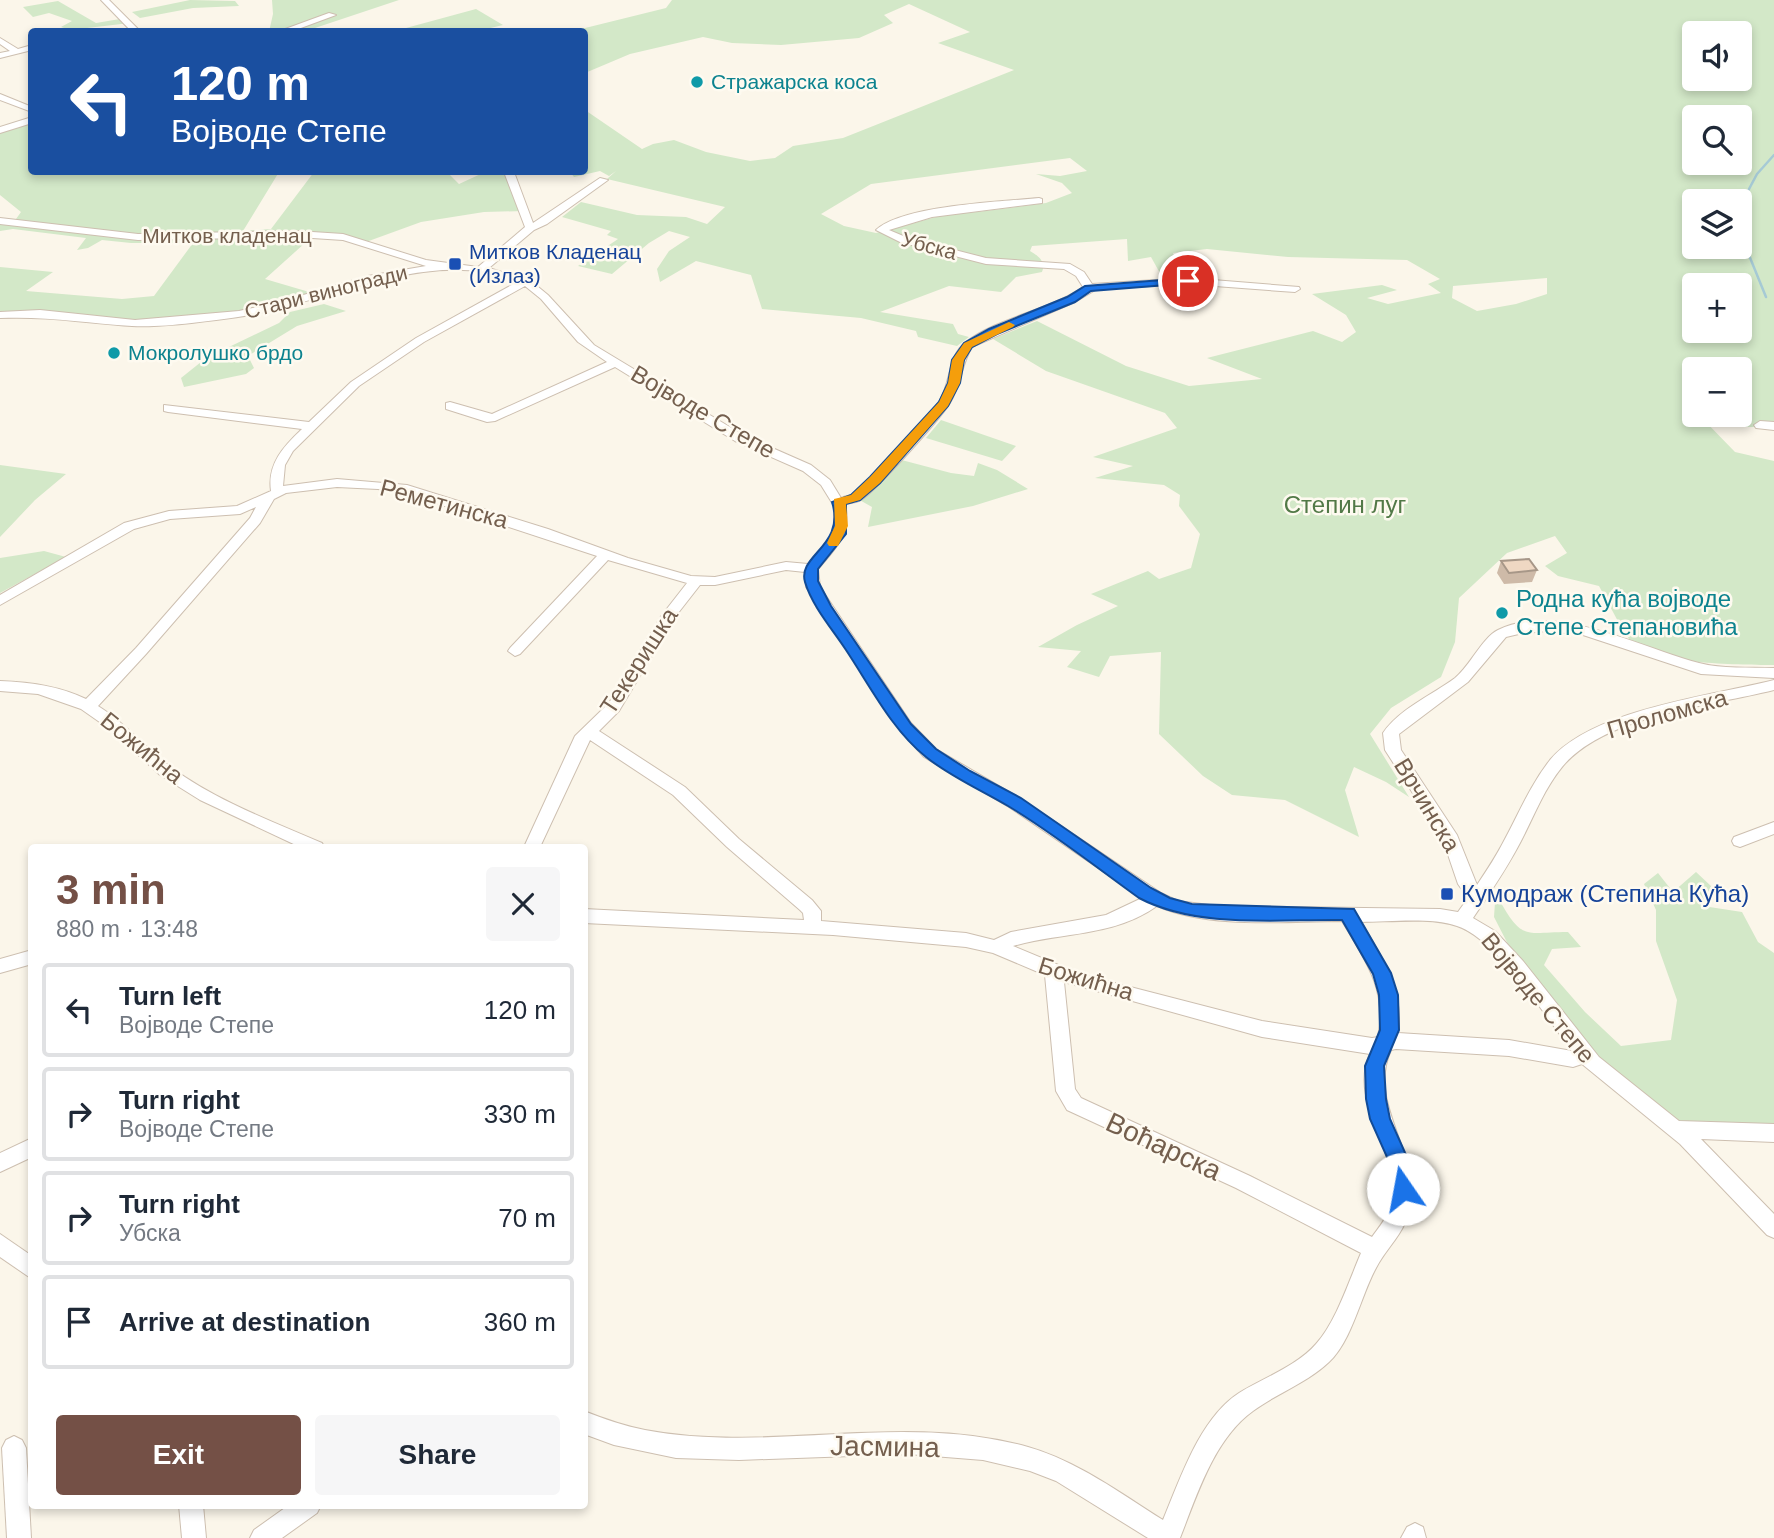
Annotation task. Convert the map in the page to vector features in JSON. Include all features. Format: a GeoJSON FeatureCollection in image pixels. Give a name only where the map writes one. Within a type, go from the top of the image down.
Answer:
{"type":"FeatureCollection","features":[{"type":"Feature","properties":{"kind":"street"},"geometry":{"type":"LineString","coordinates":[[105,0],[133,28]]}},
{"type":"Feature","properties":{"kind":"street"},"geometry":{"type":"LineString","coordinates":[[293,28],[332,15]]}},
{"type":"Feature","properties":{"kind":"street"},"geometry":{"type":"LineString","coordinates":[[0,40],[16,51]]}},
{"type":"Feature","properties":{"kind":"street"},"geometry":{"type":"LineString","coordinates":[[0,56],[28,48]]}},
{"type":"Feature","properties":{"kind":"street"},"geometry":{"type":"LineString","coordinates":[[0,97],[28,108]]}},
{"type":"Feature","properties":{"kind":"street"},"geometry":{"type":"LineString","coordinates":[[0,130],[28,121]]}},
{"type":"Feature","properties":{"kind":"street"},"geometry":{"type":"LineString","coordinates":[[510,175],[530,228]]}},
{"type":"Feature","properties":{"kind":"street"},"geometry":{"type":"LineString","coordinates":[[481,270],[530,228],[544,222],[603,180]]}},
{"type":"Feature","properties":{"kind":"street","name":"Убска"},"geometry":{"type":"LineString","coordinates":[[1039,201],[949,211],[891,224],[881,231],[904,240],[986,261],[1066,267],[1080,274],[1089,288]]}},
{"type":"Feature","properties":{"kind":"street","name":"Митков кладенац"},"geometry":{"type":"LineString","coordinates":[[0,221],[156,239],[315,234],[366,242],[404,256],[447,267]]}},
{"type":"Feature","properties":{"kind":"street","name":"Стари виногради"},"geometry":{"type":"LineString","coordinates":[[0,315],[40,313],[135,323],[215,317],[271,308],[368,279],[447,267],[481,270]]}},
{"type":"Feature","properties":{"kind":"street","name":"Војводе Степе"},"geometry":{"type":"LineString","coordinates":[[481,270],[525,282],[542,296],[579,338],[739,438],[807,468],[826,483],[839,502]]}},
{"type":"Feature","properties":{"kind":"street"},"geometry":{"type":"LineString","coordinates":[[696,581],[715,581],[786,566],[811,568],[840,534],[842,511],[839,502],[856,498],[875,480],[944,403],[954,383],[958,360],[968,345],[993,332],[1071,300],[1089,288],[1188,281],[1295,289]]}},
{"type":"Feature","properties":{"kind":"street"},"geometry":{"type":"LineString","coordinates":[[89,706],[129,665],[255,520],[274,494],[283,457],[310,426],[348,390],[387,361],[525,282]]}},
{"type":"Feature","properties":{"kind":"street","name":"Војводе Степе"},"geometry":{"type":"LineString","coordinates":[[450,406],[487,418],[495,417],[617,362]]}},
{"type":"Feature","properties":{"kind":"street"},"geometry":{"type":"LineString","coordinates":[[168,408],[310,426]]}},
{"type":"Feature","properties":{"kind":"street"},"geometry":{"type":"LineString","coordinates":[[1760,425],[1774,426]]}},
{"type":"Feature","properties":{"kind":"street","name":"Реметинска"},"geometry":{"type":"LineString","coordinates":[[0,601],[129,526],[169,515],[240,510],[274,494],[337,483],[397,487],[480,511],[606,555],[696,581]]}},
{"type":"Feature","properties":{"kind":"street"},"geometry":{"type":"LineString","coordinates":[[515,652],[606,555]]}},
{"type":"Feature","properties":{"kind":"street","name":"Војводе Степе"},"geometry":{"type":"LineString","coordinates":[[811,568],[813,587],[825,607],[906,727],[930,752],[964,775],[1015,803],[1155,898],[1176,907],[1217,913],[1440,916],[1462,920],[1480,929],[1501,948],[1584,1055],[1676,1129],[1774,1228]]}},
{"type":"Feature","properties":{"kind":"street","name":"Текеришка"},"geometry":{"type":"LineString","coordinates":[[533,844],[577,747],[621,697],[669,615],[696,581]]}},
{"type":"Feature","properties":{"kind":"street","name":"Врчинска"},"geometry":{"type":"LineString","coordinates":[[1478,897],[1466,884],[1451,839],[1393,750],[1391,733],[1397,725],[1463,680],[1501,634],[1548,626],[1578,629],[1701,669],[1774,673]]}},
{"type":"Feature","properties":{"kind":"street","name":"Проломска"},"geometry":{"type":"LineString","coordinates":[[1478,897],[1504,858],[1545,782],[1565,753],[1626,722],[1774,685]]}},
{"type":"Feature","properties":{"kind":"street","name":"Божићна"},"geometry":{"type":"LineString","coordinates":[[0,686],[54,691],[89,706],[108,718],[169,775],[249,818],[309,844]]}},
{"type":"Feature","properties":{"kind":"street"},"geometry":{"type":"LineString","coordinates":[[589,732],[679,791],[733,843],[812,911],[813,927]]}},
{"type":"Feature","properties":{"kind":"street"},"geometry":{"type":"LineString","coordinates":[[1740,841],[1774,828]]}},
{"type":"Feature","properties":{"kind":"street"},"geometry":{"type":"LineString","coordinates":[[1462,920],[1478,897]]}},
{"type":"Feature","properties":{"kind":"street"},"geometry":{"type":"LineString","coordinates":[[996,947],[1011,939],[1116,919],[1139,911],[1155,898]]}},
{"type":"Feature","properties":{"kind":"street"},"geometry":{"type":"LineString","coordinates":[[1168,1538],[1191,1480],[1222,1423],[1244,1403],[1323,1353],[1334,1337],[1376,1250],[1395,1222],[1402,1203],[1403,1189],[1397,1157],[1380,1119],[1376,1099],[1374,1066],[1384,1045],[1391,1016],[1385,981],[1347,914]]}},
{"type":"Feature","properties":{"kind":"street","name":"Божићна"},"geometry":{"type":"LineString","coordinates":[[588,916],[813,927],[966,940],[996,947],[1054,972],[1235,1023],[1357,1044],[1384,1045],[1396,1041],[1470,1044],[1538,1051],[1573,1059],[1584,1055]]}},
{"type":"Feature","properties":{"kind":"street"},"geometry":{"type":"LineString","coordinates":[[0,966],[28,958]]}},
{"type":"Feature","properties":{"kind":"street","name":"Воћарска"},"geometry":{"type":"LineString","coordinates":[[1054,972],[1066,1091],[1074,1104],[1243,1182],[1376,1250]]}},
{"type":"Feature","properties":{"kind":"street"},"geometry":{"type":"LineString","coordinates":[[1676,1129],[1774,1133]]}},
{"type":"Feature","properties":{"kind":"street"},"geometry":{"type":"LineString","coordinates":[[0,1163],[28,1149]]}},
{"type":"Feature","properties":{"kind":"street"},"geometry":{"type":"LineString","coordinates":[[0,1244],[28,1266]]}},
{"type":"Feature","properties":{"kind":"street","name":"Јасмина"},"geometry":{"type":"LineString","coordinates":[[588,1423],[636,1441],[695,1447],[757,1449],[890,1443],[1000,1452],[1029,1458],[1057,1470],[1168,1538]]}},
{"type":"Feature","properties":{"kind":"street"},"geometry":{"type":"LineString","coordinates":[[14,1448],[19,1538]]}},
{"type":"Feature","properties":{"kind":"street"},"geometry":{"type":"LineString","coordinates":[[191,1509],[194,1538]]}},
{"type":"Feature","properties":{"kind":"street"},"geometry":{"type":"LineString","coordinates":[[262,1538],[303,1509]]}},
{"type":"Feature","properties":{"kind":"green space"},"geometry":{"type":"Polygon","coordinates":[[[190,0],[235,1],[239,6],[193,8],[140,18],[132,12],[190,0]]]}},
{"type":"Feature","properties":{"kind":"green space"},"geometry":{"type":"Polygon","coordinates":[[[272,0],[399,0],[315,28],[270,28],[272,0]]]}},
{"type":"Feature","properties":{"kind":"green space","name":"Степин луг"},"geometry":{"type":"Polygon","coordinates":[[[672,0],[1774,0],[1774,427],[1752,427],[1752,357],[1682,357],[1682,427],[1711,427],[1735,452],[1774,461],[1774,665],[1681,660],[1662,657],[1635,646],[1621,627],[1599,586],[1558,576],[1545,566],[1567,553],[1555,536],[1507,553],[1459,598],[1455,642],[1441,677],[1391,708],[1370,734],[1409,797],[1386,782],[1354,767],[1345,790],[1359,837],[1285,800],[1232,795],[1203,776],[1159,734],[1161,652],[1110,656],[1099,677],[1067,667],[1081,651],[1038,647],[1118,606],[1091,594],[1148,571],[1159,579],[1191,568],[1200,534],[1179,506],[1180,495],[1164,485],[1095,478],[1133,466],[1093,457],[1177,428],[1165,413],[1046,371],[993,339],[1037,321],[1126,366],[1189,386],[1262,379],[1207,358],[1313,331],[1342,342],[1356,332],[1346,315],[1312,294],[1382,285],[1397,290],[1367,298],[1388,304],[1441,293],[1428,284],[1440,279],[1407,260],[1288,257],[1207,249],[1173,253],[1184,275],[1161,275],[1151,257],[1128,261],[1127,239],[1032,246],[1030,251],[1042,262],[1042,272],[1016,277],[1001,292],[949,286],[880,312],[953,324],[958,334],[969,337],[957,346],[918,337],[916,331],[861,318],[762,309],[751,275],[696,261],[660,282],[657,269],[669,251],[690,237],[669,231],[649,243],[612,274],[578,266],[618,239],[607,235],[611,231],[562,217],[581,202],[637,215],[686,217],[707,224],[725,207],[607,179],[616,171],[609,176],[600,171],[588,174],[588,112],[642,149],[674,140],[706,152],[750,161],[775,158],[793,146],[843,138],[1014,70],[938,43],[970,32],[909,4],[884,15],[893,23],[859,38],[781,45],[732,43],[703,37],[630,54],[588,72],[588,28],[585,28],[666,8],[672,0]],[[1070,158],[871,184],[821,214],[844,226],[876,233],[951,213],[1046,203],[1072,193],[1062,183],[1036,174],[1060,176],[1087,171],[1070,158]],[[1547,278],[1453,286],[1452,298],[1477,311],[1516,304],[1547,294],[1547,278]]]}},
{"type":"Feature","properties":{"kind":"green space"},"geometry":{"type":"Polygon","coordinates":[[[58,1],[96,23],[126,18],[130,23],[64,28],[61,27],[72,21],[49,13],[33,17],[23,7],[58,1]]]}},
{"type":"Feature","properties":{"kind":"green space"},"geometry":{"type":"Polygon","coordinates":[[[476,9],[503,25],[490,28],[406,28],[476,9]]]}},
{"type":"Feature","properties":{"kind":"green space"},"geometry":{"type":"Polygon","coordinates":[[[28,121],[28,175],[277,175],[243,231],[271,229],[312,175],[450,175],[459,184],[478,175],[510,175],[523,211],[484,212],[421,222],[366,242],[315,234],[265,279],[316,294],[263,309],[136,325],[0,313],[0,267],[53,272],[26,291],[122,299],[154,296],[193,243],[102,240],[88,248],[77,250],[86,238],[13,229],[0,231],[0,224],[16,219],[21,212],[0,195],[0,130],[28,121]]]}},
{"type":"Feature","properties":{"kind":"green space"},"geometry":{"type":"Polygon","coordinates":[[[324,304],[346,311],[297,326],[248,356],[254,368],[246,374],[184,387],[181,378],[206,358],[279,323],[290,312],[324,304]]]}},
{"type":"Feature","properties":{"kind":"green space"},"geometry":{"type":"Polygon","coordinates":[[[941,420],[1016,446],[1002,461],[926,438],[941,420]]]}},
{"type":"Feature","properties":{"kind":"green space"},"geometry":{"type":"Polygon","coordinates":[[[894,458],[951,473],[974,476],[978,463],[997,470],[1028,489],[973,506],[868,527],[872,507],[856,498],[894,458]]]}},
{"type":"Feature","properties":{"kind":"green space"},"geometry":{"type":"Polygon","coordinates":[[[0,465],[66,474],[35,500],[0,537],[0,465]]]}},
{"type":"Feature","properties":{"kind":"green space"},"geometry":{"type":"Polygon","coordinates":[[[44,551],[66,557],[0,593],[0,558],[44,551]]]}},
{"type":"Feature","properties":{"kind":"green space"},"geometry":{"type":"Polygon","coordinates":[[[1696,872],[1711,886],[1703,906],[1742,912],[1758,942],[1774,953],[1774,1133],[1682,1125],[1590,1051],[1513,954],[1494,917],[1495,902],[1501,903],[1515,924],[1527,932],[1568,932],[1581,947],[1552,949],[1544,965],[1585,1012],[1621,1046],[1671,1040],[1677,1000],[1656,941],[1656,910],[1644,884],[1658,873],[1673,892],[1696,872]]]}},
{"type":"Feature","properties":{"kind":"building"},"geometry":{"type":"Polygon","coordinates":[[[1529,559],[1537,570],[1509,573],[1501,561],[1529,559]]]}},
{"type":"Feature","properties":{"kind":"waterway"},"geometry":{"type":"LineString","coordinates":[[1749,189],[1757,174],[1774,155]]}},
{"type":"Feature","properties":{"kind":"waterway"},"geometry":{"type":"LineString","coordinates":[[1751,259],[1766,297]]}},
{"type":"Feature","properties":{"kind":"slow traffic"},"geometry":{"type":"LineString","coordinates":[[833,543],[840,534],[842,511],[839,502],[856,498],[875,480],[949,397],[958,360],[968,345],[1009,325]]}},
{"type":"Feature","properties":{"kind":"place","name":"Стражарска коса"},"geometry":{"type":"Point","coordinates":[697,82]}},
{"type":"Feature","properties":{"kind":"place","name":"Митков Кладенац (Излаз)"},"geometry":{"type":"Point","coordinates":[455,264]}},
{"type":"Feature","properties":{"kind":"place","name":"Мокролушко брдо"},"geometry":{"type":"Point","coordinates":[114,353]}},
{"type":"Feature","properties":{"kind":"place","name":"Родна кућа војводе Степе Степановића"},"geometry":{"type":"Point","coordinates":[1502,613]}},
{"type":"Feature","properties":{"kind":"place","name":"Кумодраж (Степина Кућа)"},"geometry":{"type":"Point","coordinates":[1447,894]}},
{"type":"Feature","properties":{"kind":"route"},"geometry":{"type":"LineString","coordinates":[[1188,281],[1089,288],[1071,300],[968,345],[958,360],[949,397],[875,480],[856,498],[839,502],[842,511],[840,534],[811,568],[811,581],[825,607],[906,727],[930,752],[964,775],[1015,803],[1145,893],[1166,904],[1192,911],[1347,914],[1382,973],[1390,1002],[1390,1030],[1374,1066],[1376,1099],[1380,1119],[1397,1157],[1403,1189]]}}]}
